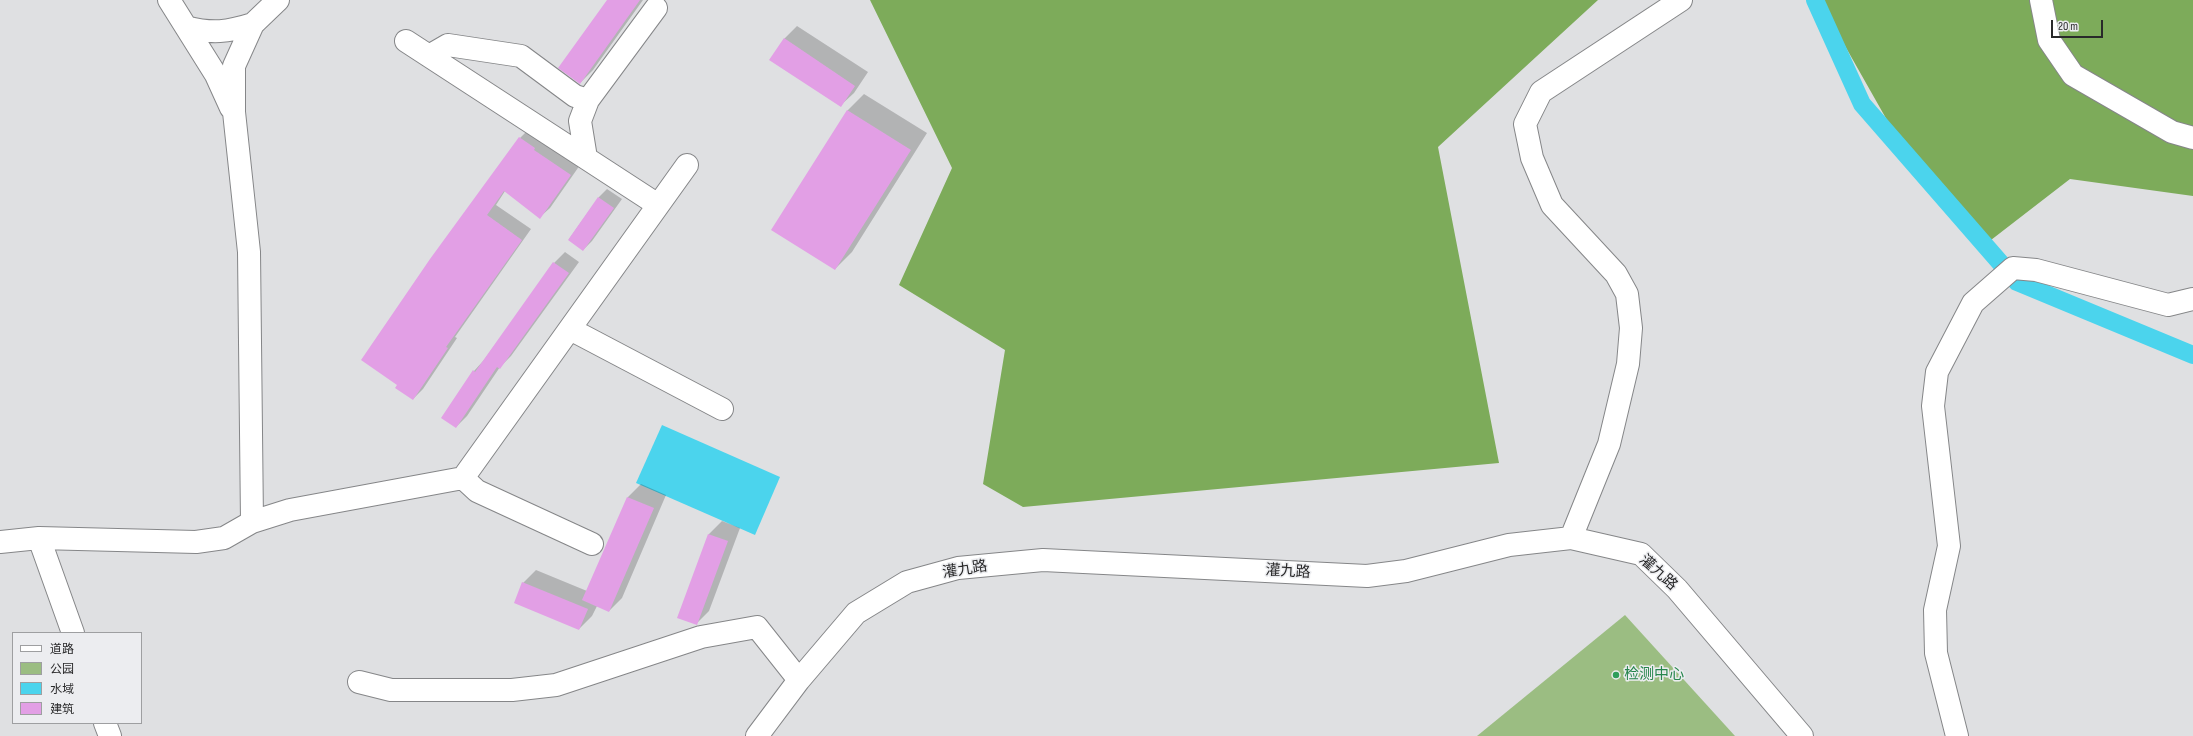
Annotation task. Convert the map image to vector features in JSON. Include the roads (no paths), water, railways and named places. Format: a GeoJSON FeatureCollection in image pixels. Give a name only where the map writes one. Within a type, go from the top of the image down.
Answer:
{"type":"FeatureCollection","features":[{"type":"Feature","properties":{"kind":"street"},"geometry":{"type":"LineString","coordinates":[[169,0],[216,75],[234,112]]}},
{"type":"Feature","properties":{"kind":"street"},"geometry":{"type":"LineString","coordinates":[[252,522],[249,252],[234,112],[234,66],[253,24],[278,0]]}},
{"type":"Feature","properties":{"kind":"street"},"geometry":{"type":"LineString","coordinates":[[1571,538],[1609,444],[1628,364],[1631,328],[1627,294],[1616,274],[1552,205],[1532,158],[1525,124],[1540,92],[1681,0]]}},
{"type":"Feature","properties":{"kind":"street"},"geometry":{"type":"LineString","coordinates":[[2041,0],[2049,40],[2073,75],[2172,132],[2193,138]]}},
{"type":"Feature","properties":{"kind":"street"},"geometry":{"type":"LineString","coordinates":[[586,158],[580,122],[588,100],[656,8]]}},
{"type":"Feature","properties":{"kind":"street"},"geometry":{"type":"LineString","coordinates":[[186,27],[204,32],[231,32],[253,24]]}},
{"type":"Feature","properties":{"kind":"street"},"geometry":{"type":"LineString","coordinates":[[406,41],[658,205]]}},
{"type":"Feature","properties":{"kind":"street"},"geometry":{"type":"LineString","coordinates":[[429,56],[448,45],[521,56],[575,96],[588,100]]}},
{"type":"Feature","properties":{"kind":"street"},"geometry":{"type":"LineString","coordinates":[[0,542],[39,538],[196,542],[224,538],[252,522],[290,510],[463,478],[687,166]]}},
{"type":"Feature","properties":{"kind":"street"},"geometry":{"type":"LineString","coordinates":[[1957,736],[1936,653],[1935,610],[1949,546],[1933,406],[1937,372],[1962,323],[1973,303],[2006,274],[2036,270],[2168,305],[2193,300]]}},
{"type":"Feature","properties":{"kind":"street"},"geometry":{"type":"LineString","coordinates":[[570,329],[722,409]]}},
{"type":"Feature","properties":{"kind":"street"},"geometry":{"type":"LineString","coordinates":[[463,478],[477,491],[592,544]]}},
{"type":"Feature","properties":{"kind":"street"},"geometry":{"type":"LineString","coordinates":[[39,538],[73,632]]}},
{"type":"Feature","properties":{"kind":"street","name":"灌九路"},"geometry":{"type":"LineString","coordinates":[[757,736],[799,680],[856,613],[907,582],[958,568],[1043,560],[1367,576],[1406,571],[1509,545],[1571,538],[1641,554],[1677,589],[1802,736]]}},
{"type":"Feature","properties":{"kind":"street"},"geometry":{"type":"LineString","coordinates":[[359,682],[391,690],[512,690],[556,685],[701,637],[757,627],[799,680]]}},
{"type":"Feature","properties":{"kind":"street"},"geometry":{"type":"LineString","coordinates":[[105,724],[110,736]]}},
{"type":"Feature","properties":{"kind":"water"},"geometry":{"type":"Polygon","coordinates":[[[662,425],[780,477],[755,535],[636,483],[662,425]]]}},
{"type":"Feature","properties":{"kind":"waterway"},"geometry":{"type":"LineString","coordinates":[[1815,0],[1862,104],[2017,282],[2193,355]]}},
{"type":"Feature","properties":{"kind":"place","name":"检测中心"},"geometry":{"type":"Point","coordinates":[1616,675]}}]}
